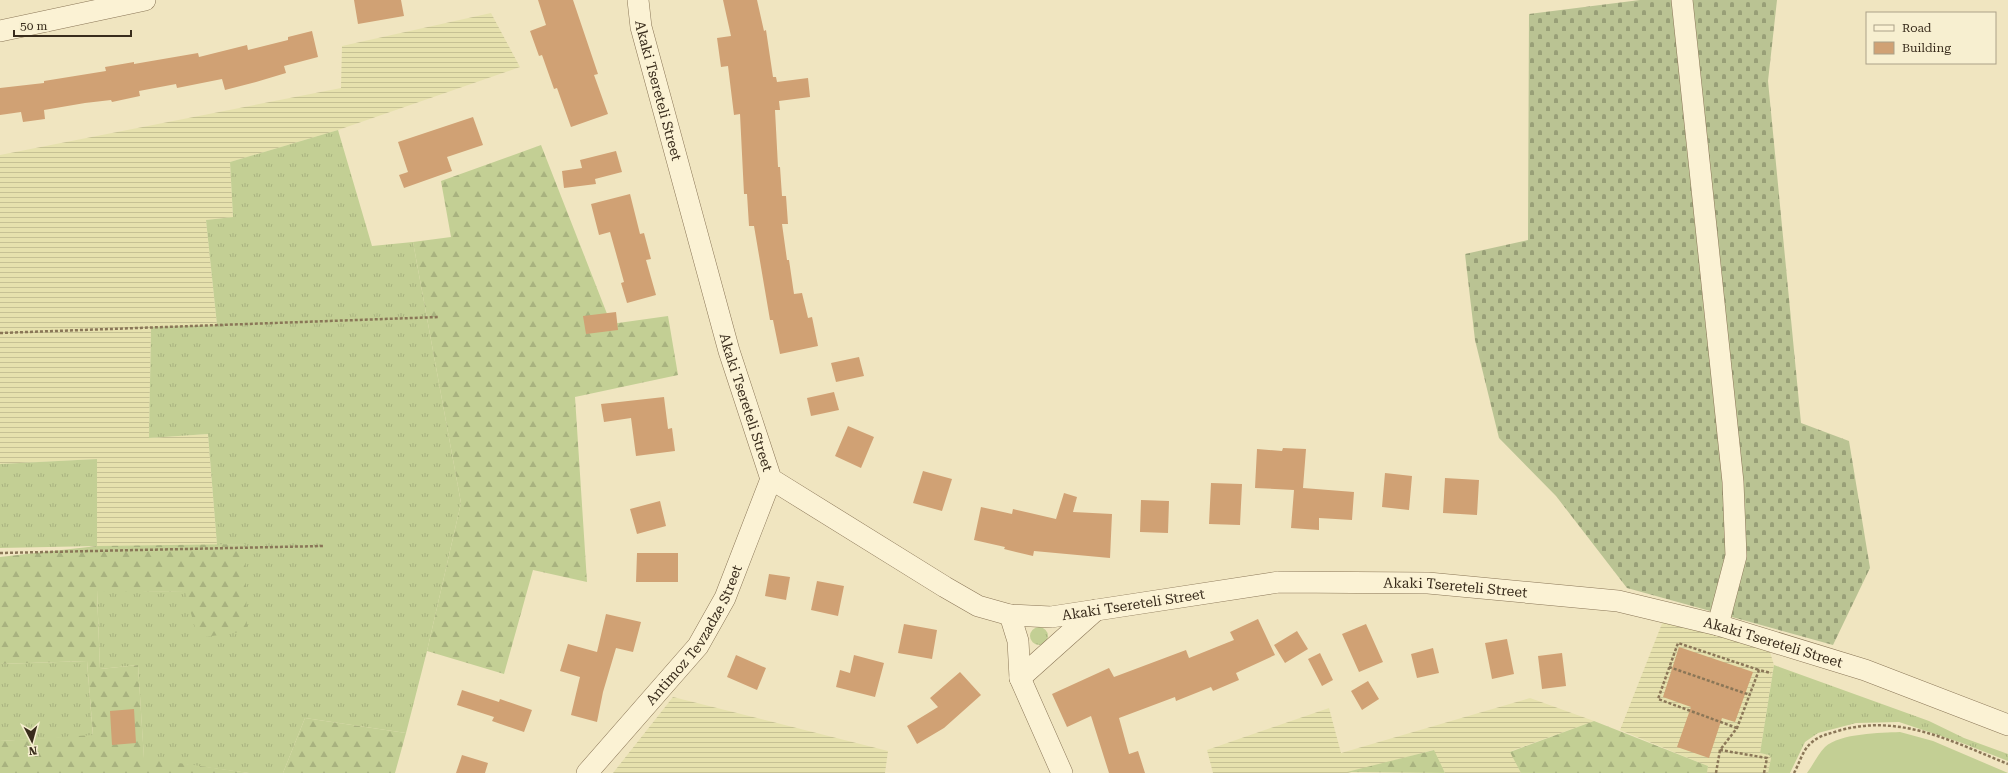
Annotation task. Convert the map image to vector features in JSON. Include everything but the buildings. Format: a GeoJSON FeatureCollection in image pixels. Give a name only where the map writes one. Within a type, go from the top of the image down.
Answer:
{"type":"FeatureCollection","features":[{"type":"Feature","properties":{"kind":"street"},"geometry":{"type":"LineString","coordinates":[[0,31],[145,0]]}},
{"type":"Feature","properties":{"kind":"street","name":"Akaki Tsereteli Street"},"geometry":{"type":"LineString","coordinates":[[638,0],[641,27],[729,351],[771,479],[978,606],[1010,615],[1051,617],[1279,582],[1428,583],[1618,601],[1718,625],[1865,670],[2008,725]]}},
{"type":"Feature","properties":{"kind":"street"},"geometry":{"type":"LineString","coordinates":[[1682,0],[1733,482],[1736,556],[1718,625]]}},
{"type":"Feature","properties":{"kind":"street","name":"Antimoz Tevzadze Street"},"geometry":{"type":"LineString","coordinates":[[587,773],[698,646],[725,598],[771,479]]}},
{"type":"Feature","properties":{"kind":"street"},"geometry":{"type":"LineString","coordinates":[[1020,678],[1096,610]]}},
{"type":"Feature","properties":{"kind":"street"},"geometry":{"type":"LineString","coordinates":[[1010,615],[1018,641],[1020,678],[1062,773]]}},
{"type":"Feature","properties":{"kind":"path"},"geometry":{"type":"LineString","coordinates":[[0,332],[439,317]]}},
{"type":"Feature","properties":{"kind":"path"},"geometry":{"type":"LineString","coordinates":[[0,553],[323,546]]}},
{"type":"Feature","properties":{"kind":"path"},"geometry":{"type":"LineString","coordinates":[[1738,728],[1658,699],[1678,643],[1771,673]]}},
{"type":"Feature","properties":{"kind":"path"},"geometry":{"type":"LineString","coordinates":[[1669,667],[1750,695]]}},
{"type":"Feature","properties":{"kind":"path"},"geometry":{"type":"LineString","coordinates":[[1716,773],[1720,750],[1738,728],[1759,670]]}},
{"type":"Feature","properties":{"kind":"path"},"geometry":{"type":"LineString","coordinates":[[1794,773],[1809,745],[1820,736],[1856,726],[1890,724],[1925,732],[2008,764]]}},
{"type":"Feature","properties":{"kind":"path"},"geometry":{"type":"LineString","coordinates":[[1720,750],[1766,758],[1764,773]]}},
{"type":"Feature","properties":{"kind":"shaded area"},"geometry":{"type":"Polygon","coordinates":[[[491,13],[520,67],[338,130],[230,162],[233,217],[206,220],[217,325],[151,327],[149,438],[208,434],[217,545],[97,546],[97,459],[0,464],[0,155],[341,88],[342,46],[491,13]]]}},
{"type":"Feature","properties":{"kind":"shaded area"},"geometry":{"type":"Polygon","coordinates":[[[1663,621],[1769,649],[1774,665],[1760,753],[1769,755],[1771,758],[1768,773],[1707,773],[1708,766],[1620,730],[1663,621]]]}},
{"type":"Feature","properties":{"kind":"shaded area"},"geometry":{"type":"Polygon","coordinates":[[[673,697],[888,751],[885,773],[613,773],[673,697]]]}},
{"type":"Feature","properties":{"kind":"shaded area"},"geometry":{"type":"Polygon","coordinates":[[[1530,698],[1594,721],[1511,751],[1521,773],[1445,773],[1433,750],[1348,773],[1213,773],[1207,750],[1329,708],[1341,753],[1530,698]]]}},
{"type":"Feature","properties":{"kind":"green space"},"geometry":{"type":"Polygon","coordinates":[[[1640,0],[1777,0],[1768,81],[1801,423],[1849,441],[1870,568],[1833,645],[1627,588],[1556,496],[1499,438],[1475,340],[1465,254],[1528,240],[1529,14],[1640,0]]]}},
{"type":"Feature","properties":{"kind":"green space"},"geometry":{"type":"Polygon","coordinates":[[[338,130],[372,246],[413,242],[461,503],[427,651],[406,733],[305,718],[283,773],[249,773],[144,759],[138,665],[100,669],[97,590],[185,592],[245,544],[217,545],[208,434],[149,438],[151,327],[217,325],[206,220],[233,217],[230,162],[338,130]]]}},
{"type":"Feature","properties":{"kind":"green space"},"geometry":{"type":"Polygon","coordinates":[[[541,145],[611,324],[668,316],[678,375],[575,397],[587,582],[533,570],[504,674],[427,651],[461,503],[413,242],[451,237],[441,181],[541,145]]]}},
{"type":"Feature","properties":{"kind":"green space"},"geometry":{"type":"Polygon","coordinates":[[[97,459],[97,546],[0,548],[0,464],[97,459]]]}},
{"type":"Feature","properties":{"kind":"green space"},"geometry":{"type":"Polygon","coordinates":[[[245,544],[247,631],[198,638],[185,592],[97,591],[100,669],[138,665],[144,758],[249,773],[0,773],[0,741],[93,735],[87,661],[0,664],[0,557],[97,546],[245,544]]]}},
{"type":"Feature","properties":{"kind":"green space"},"geometry":{"type":"Polygon","coordinates":[[[1035,627],[1043,627],[1048,632],[1046,643],[1043,645],[1035,645],[1030,640],[1030,632],[1035,627]]]}},
{"type":"Feature","properties":{"kind":"green space"},"geometry":{"type":"Polygon","coordinates":[[[87,661],[93,736],[0,741],[0,664],[87,661]]]}},
{"type":"Feature","properties":{"kind":"green space"},"geometry":{"type":"Polygon","coordinates":[[[1774,665],[1929,721],[1964,738],[2008,754],[2008,761],[1962,743],[1899,722],[1856,723],[1818,733],[1805,742],[1790,773],[1768,773],[1771,758],[1769,755],[1760,753],[1774,665]]]}},
{"type":"Feature","properties":{"kind":"green space"},"geometry":{"type":"Polygon","coordinates":[[[305,718],[406,733],[395,773],[283,773],[305,718]]]}},
{"type":"Feature","properties":{"kind":"green space"},"geometry":{"type":"Polygon","coordinates":[[[1594,721],[1708,766],[1707,773],[1521,773],[1510,752],[1594,721]]]}},
{"type":"Feature","properties":{"kind":"green space"},"geometry":{"type":"Polygon","coordinates":[[[1900,732],[1933,741],[2008,773],[1807,773],[1822,750],[1832,742],[1850,736],[1872,733],[1900,732]]]}},
{"type":"Feature","properties":{"kind":"green space"},"geometry":{"type":"Polygon","coordinates":[[[1434,750],[1445,773],[1347,772],[1434,750]]]}}]}
